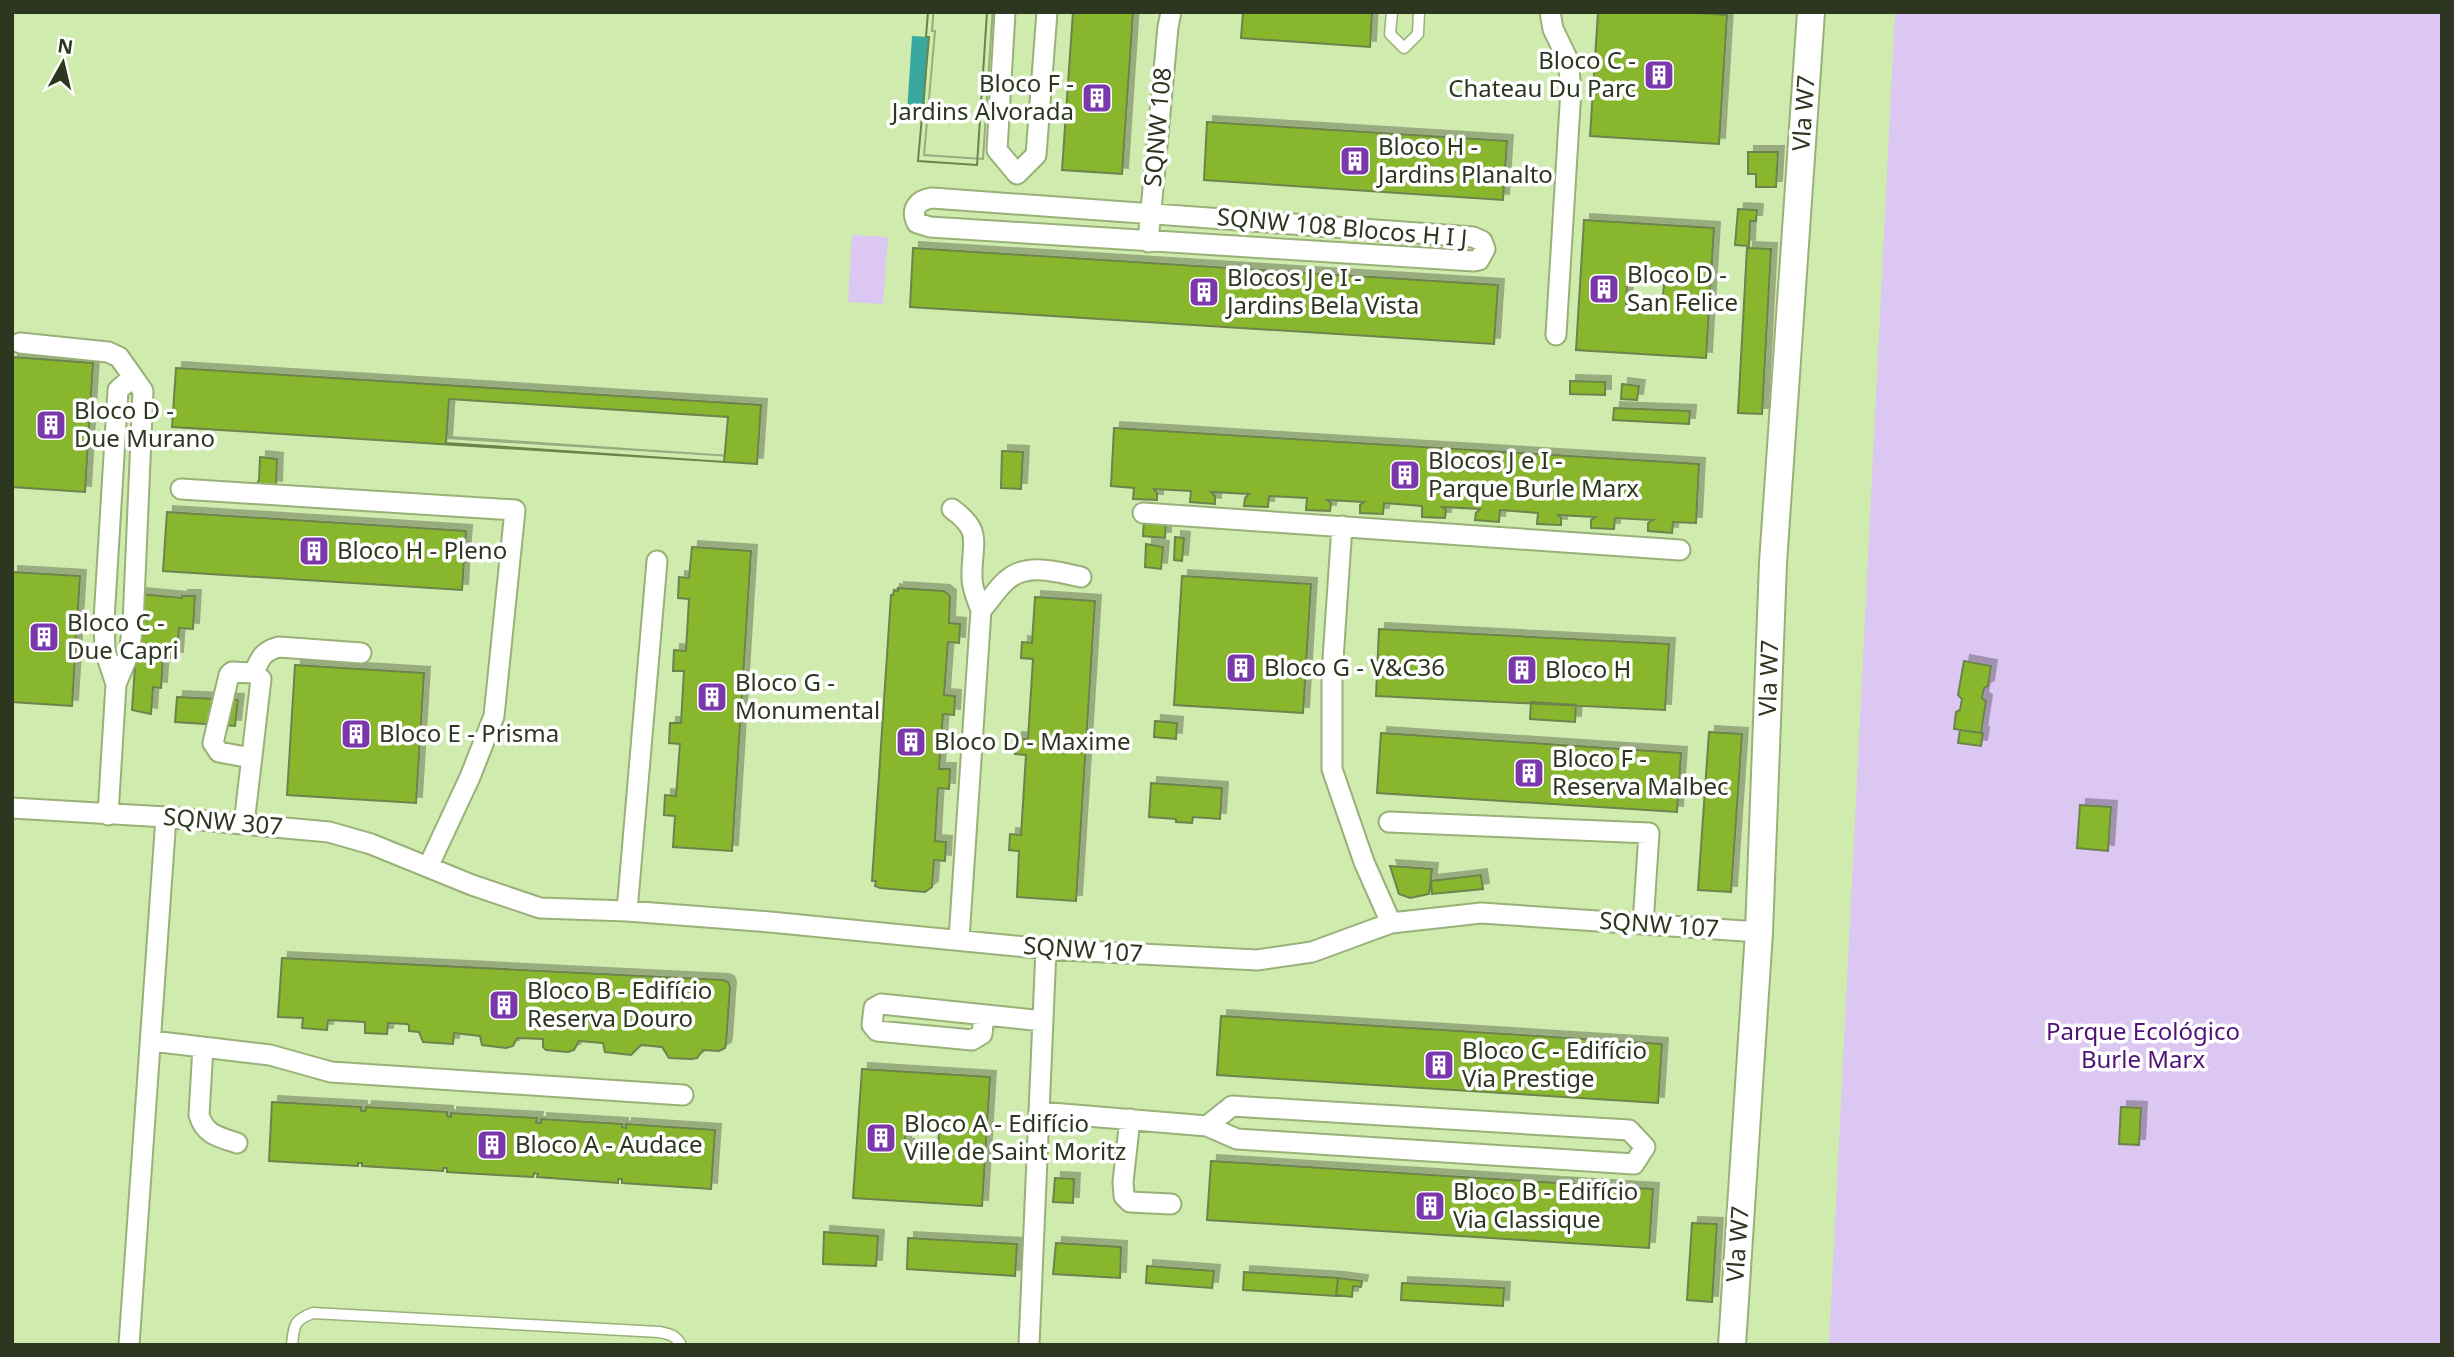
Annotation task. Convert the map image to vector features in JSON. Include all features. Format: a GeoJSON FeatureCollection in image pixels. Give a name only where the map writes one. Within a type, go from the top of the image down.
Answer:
{"type":"FeatureCollection","features":[{"type":"Feature","properties":{"kind":"main road","name":"Vla W7"},"geometry":{"type":"LineString","coordinates":[[1732,1345],[1759,932],[1773,563],[1811,12]]}},
{"type":"Feature","properties":{"kind":"street"},"geometry":{"type":"LineString","coordinates":[[1005,12],[997,150],[1017,174],[1036,155],[1047,12]]}},
{"type":"Feature","properties":{"kind":"street","name":"SQNW 108"},"geometry":{"type":"LineString","coordinates":[[1148,242],[1171,12]]}},
{"type":"Feature","properties":{"kind":"street"},"geometry":{"type":"LineString","coordinates":[[1550,12],[1553,29],[1568,60],[1571,89],[1556,335]]}},
{"type":"Feature","properties":{"kind":"street","name":"SQNW 108 Blocos H I J"},"geometry":{"type":"LineString","coordinates":[[932,198],[1473,237],[1482,242],[1485,249],[1479,260],[1474,261],[1148,242],[930,227],[918,223],[914,211],[922,200],[932,198]]}},
{"type":"Feature","properties":{"kind":"street"},"geometry":{"type":"LineString","coordinates":[[20,343],[108,352],[119,357],[143,391],[133,624],[129,653],[116,684],[108,815]]}},
{"type":"Feature","properties":{"kind":"street"},"geometry":{"type":"LineString","coordinates":[[116,684],[105,652],[104,620],[118,390],[133,377]]}},
{"type":"Feature","properties":{"kind":"street"},"geometry":{"type":"LineString","coordinates":[[181,489],[515,510],[494,716],[470,777],[428,867]]}},
{"type":"Feature","properties":{"kind":"street"},"geometry":{"type":"LineString","coordinates":[[951,509],[967,520],[974,537],[972,579],[981,610],[959,939]]}},
{"type":"Feature","properties":{"kind":"street"},"geometry":{"type":"LineString","coordinates":[[1143,513],[1680,550]]}},
{"type":"Feature","properties":{"kind":"street"},"geometry":{"type":"LineString","coordinates":[[1342,526],[1332,674],[1332,769],[1364,862],[1391,923]]}},
{"type":"Feature","properties":{"kind":"street"},"geometry":{"type":"LineString","coordinates":[[626,911],[657,561]]}},
{"type":"Feature","properties":{"kind":"street"},"geometry":{"type":"LineString","coordinates":[[981,610],[1007,580],[1025,571],[1044,570],[1082,577]]}},
{"type":"Feature","properties":{"kind":"street"},"geometry":{"type":"LineString","coordinates":[[254,673],[260,657],[269,649],[279,647],[361,653]]}},
{"type":"Feature","properties":{"kind":"street"},"geometry":{"type":"LineString","coordinates":[[244,824],[261,679],[254,673],[237,671],[229,675],[214,743],[219,752],[251,758]]}},
{"type":"Feature","properties":{"kind":"street","name":"SQNW 307"},"geometry":{"type":"LineString","coordinates":[[12,808],[166,817],[329,832],[371,844],[472,885],[540,908],[626,911],[770,922]]}},
{"type":"Feature","properties":{"kind":"street"},"geometry":{"type":"LineString","coordinates":[[129,1345],[166,817]]}},
{"type":"Feature","properties":{"kind":"street"},"geometry":{"type":"LineString","coordinates":[[1389,822],[1649,833],[1643,924]]}},
{"type":"Feature","properties":{"kind":"street","name":"SQNW 107"},"geometry":{"type":"LineString","coordinates":[[770,922],[1046,948],[1257,960],[1312,952],[1391,923],[1481,914],[1759,932]]}},
{"type":"Feature","properties":{"kind":"street"},"geometry":{"type":"LineString","coordinates":[[1029,1345],[1046,948]]}},
{"type":"Feature","properties":{"kind":"street"},"geometry":{"type":"LineString","coordinates":[[984,1016],[982,1034],[972,1040],[877,1031],[872,1026],[874,1008],[881,1004],[1043,1021]]}},
{"type":"Feature","properties":{"kind":"street"},"geometry":{"type":"LineString","coordinates":[[152,1041],[270,1055],[331,1072],[683,1095]]}},
{"type":"Feature","properties":{"kind":"street"},"geometry":{"type":"LineString","coordinates":[[203,1047],[199,1115],[202,1126],[209,1133],[237,1143]]}},
{"type":"Feature","properties":{"kind":"street"},"geometry":{"type":"LineString","coordinates":[[1039,1112],[1207,1126],[1237,1139],[1634,1164],[1645,1147],[1629,1130],[1232,1106],[1207,1126]]}},
{"type":"Feature","properties":{"kind":"street"},"geometry":{"type":"LineString","coordinates":[[1130,1119],[1124,1196],[1130,1202],[1171,1204]]}},
{"type":"Feature","properties":{"kind":"lane"},"geometry":{"type":"LineString","coordinates":[[1392,12],[1390,34],[1404,48],[1418,34],[1419,12]]}},
{"type":"Feature","properties":{"kind":"lane"},"geometry":{"type":"LineString","coordinates":[[292,1345],[294,1325],[302,1317],[313,1313],[659,1332],[671,1334],[681,1345]]}},
{"type":"Feature","properties":{"kind":"green space","name":"Parque Ecológico Burle Marx"},"geometry":{"type":"Polygon","coordinates":[[[1895,12],[2442,12],[2442,1345],[1829,1345],[1895,12]]]}},
{"type":"Feature","properties":{"kind":"green space"},"geometry":{"type":"Polygon","coordinates":[[[852,235],[888,237],[883,304],[848,302],[852,235]]]}},
{"type":"Feature","properties":{"kind":"water"},"geometry":{"type":"Polygon","coordinates":[[[912,36],[929,37],[924,113],[907,112],[912,36]]]}},
{"type":"Feature","properties":{"kind":"building"},"geometry":{"type":"Polygon","coordinates":[[[928,12],[987,12],[977,165],[918,161],[929,37],[926,37],[928,12]]]}},
{"type":"Feature","properties":{"kind":"building"},"geometry":{"type":"Polygon","coordinates":[[[928,12],[987,12],[977,165],[918,161],[929,37],[926,37],[928,12]]]}},
{"type":"Feature","properties":{"kind":"building","name":"Bloco F - Jardins Alvorada"},"geometry":{"type":"Polygon","coordinates":[[[1073,12],[1133,12],[1122,174],[1062,170],[1073,12]]]}},
{"type":"Feature","properties":{"kind":"building"},"geometry":{"type":"Polygon","coordinates":[[[1243,12],[1372,12],[1370,47],[1241,38],[1243,12]]]}},
{"type":"Feature","properties":{"kind":"building","name":"Bloco C - Chateau Du Parc"},"geometry":{"type":"Polygon","coordinates":[[[1598,12],[1727,15],[1719,144],[1590,136],[1598,12]]]}},
{"type":"Feature","properties":{"kind":"building","name":"Bloco H - Jardins Planalto"},"geometry":{"type":"Polygon","coordinates":[[[1207,122],[1507,141],[1503,200],[1204,180],[1207,122]]]}},
{"type":"Feature","properties":{"kind":"building"},"geometry":{"type":"Polygon","coordinates":[[[1748,152],[1778,152],[1776,187],[1756,187],[1756,174],[1748,174],[1748,152]]]}},
{"type":"Feature","properties":{"kind":"building"},"geometry":{"type":"Polygon","coordinates":[[[1738,209],[1757,210],[1756,221],[1750,221],[1749,246],[1735,245],[1738,209]]]}},
{"type":"Feature","properties":{"kind":"building","name":"Bloco D - San Felice"},"geometry":{"type":"Polygon","coordinates":[[[1584,220],[1714,228],[1706,358],[1576,350],[1584,220]],[[1635,269],[1635,272],[1628,272],[1626,304],[1633,304],[1633,308],[1656,309],[1656,306],[1662,306],[1665,274],[1658,274],[1658,270],[1635,269]]]}},
{"type":"Feature","properties":{"kind":"building","name":"Blocos J e I - Jardins Bela Vista"},"geometry":{"type":"Polygon","coordinates":[[[913,248],[1498,285],[1494,344],[910,307],[913,248]]]}},
{"type":"Feature","properties":{"kind":"building"},"geometry":{"type":"Polygon","coordinates":[[[1747,248],[1771,249],[1762,414],[1738,413],[1747,248]]]}},
{"type":"Feature","properties":{"kind":"building","name":"Bloco D - Due Murano"},"geometry":{"type":"Polygon","coordinates":[[[12,357],[93,363],[85,492],[12,487],[12,357]]]}},
{"type":"Feature","properties":{"kind":"building"},"geometry":{"type":"Polygon","coordinates":[[[176,368],[761,405],[757,464],[172,427],[176,368]]]}},
{"type":"Feature","properties":{"kind":"building"},"geometry":{"type":"Polygon","coordinates":[[[1570,381],[1605,382],[1605,395],[1570,394],[1570,381]]]}},
{"type":"Feature","properties":{"kind":"building"},"geometry":{"type":"Polygon","coordinates":[[[1622,384],[1639,386],[1637,400],[1621,399],[1622,384]]]}},
{"type":"Feature","properties":{"kind":"building"},"geometry":{"type":"Polygon","coordinates":[[[449,399],[728,417],[724,462],[446,443],[449,399]]]}},
{"type":"Feature","properties":{"kind":"building"},"geometry":{"type":"Polygon","coordinates":[[[1614,408],[1690,411],[1689,424],[1613,420],[1614,408]]]}},
{"type":"Feature","properties":{"kind":"building","name":"Blocos J e I - Parque Burle Marx"},"geometry":{"type":"Polygon","coordinates":[[[1114,428],[1699,464],[1696,523],[1673,522],[1672,533],[1648,531],[1648,523],[1653,520],[1615,518],[1614,529],[1591,528],[1591,520],[1595,517],[1558,515],[1561,525],[1537,524],[1538,513],[1500,510],[1499,522],[1475,520],[1480,509],[1442,507],[1446,510],[1445,518],[1422,517],[1422,506],[1384,503],[1383,514],[1360,513],[1360,505],[1364,502],[1327,500],[1331,503],[1330,511],[1306,510],[1307,498],[1269,496],[1268,507],[1244,506],[1245,498],[1249,494],[1211,492],[1215,496],[1215,504],[1190,502],[1191,491],[1154,489],[1157,500],[1133,499],[1134,488],[1111,486],[1114,428]]]}},
{"type":"Feature","properties":{"kind":"building"},"geometry":{"type":"Polygon","coordinates":[[[1002,451],[1023,452],[1021,489],[1001,488],[1002,451]]]}},
{"type":"Feature","properties":{"kind":"building"},"geometry":{"type":"Polygon","coordinates":[[[260,457],[277,459],[276,487],[256,485],[259,480],[260,457]]]}},
{"type":"Feature","properties":{"kind":"building","name":"Bloco H - Pleno"},"geometry":{"type":"Polygon","coordinates":[[[167,512],[466,531],[462,590],[163,571],[167,512]]]}},
{"type":"Feature","properties":{"kind":"building"},"geometry":{"type":"Polygon","coordinates":[[[1144,519],[1166,521],[1165,538],[1143,536],[1144,519]]]}},
{"type":"Feature","properties":{"kind":"building"},"geometry":{"type":"Polygon","coordinates":[[[1175,537],[1184,538],[1182,561],[1174,560],[1175,537]]]}},
{"type":"Feature","properties":{"kind":"building"},"geometry":{"type":"Polygon","coordinates":[[[1146,544],[1163,547],[1161,569],[1145,567],[1146,544]]]}},
{"type":"Feature","properties":{"kind":"building","name":"Bloco G - Monumental"},"geometry":{"type":"Polygon","coordinates":[[[692,547],[751,551],[732,851],[673,847],[675,816],[664,815],[665,795],[676,796],[680,744],[669,743],[670,723],[681,723],[684,671],[673,671],[674,650],[686,651],[689,599],[678,598],[679,577],[689,578],[692,547]]]}},
{"type":"Feature","properties":{"kind":"building","name":"Bloco C - Due Capri"},"geometry":{"type":"Polygon","coordinates":[[[12,572],[80,576],[72,706],[12,702],[12,572]]]}},
{"type":"Feature","properties":{"kind":"building","name":"Bloco G - V&C36"},"geometry":{"type":"Polygon","coordinates":[[[1182,576],[1311,584],[1303,713],[1174,705],[1182,576]]]}},
{"type":"Feature","properties":{"kind":"building","name":"Bloco D - Maxime"},"geometry":{"type":"Polygon","coordinates":[[[898,588],[944,591],[950,596],[949,623],[960,624],[959,643],[948,642],[944,695],[955,696],[954,715],[943,714],[939,769],[950,769],[949,789],[938,788],[935,841],[946,842],[945,861],[934,860],[932,887],[925,892],[880,888],[875,886],[876,881],[872,881],[891,595],[894,590],[898,591],[898,588]]]}},
{"type":"Feature","properties":{"kind":"building"},"geometry":{"type":"Polygon","coordinates":[[[140,594],[182,598],[195,596],[193,629],[179,628],[177,658],[163,657],[161,688],[153,687],[151,714],[132,710],[140,594]]]}},
{"type":"Feature","properties":{"kind":"building"},"geometry":{"type":"Polygon","coordinates":[[[1035,597],[1095,601],[1076,901],[1017,897],[1019,851],[1009,850],[1010,834],[1021,835],[1026,755],[1015,754],[1016,738],[1028,739],[1033,659],[1021,658],[1022,642],[1032,643],[1035,597]]]}},
{"type":"Feature","properties":{"kind":"building","name":"Bloco H"},"geometry":{"type":"Polygon","coordinates":[[[1379,629],[1669,644],[1665,710],[1376,696],[1379,629]]]}},
{"type":"Feature","properties":{"kind":"building"},"geometry":{"type":"Polygon","coordinates":[[[1964,661],[1991,666],[1988,686],[1984,688],[1982,698],[1986,701],[1981,733],[1954,729],[1956,712],[1960,710],[1962,699],[1958,695],[1964,661]]]}},
{"type":"Feature","properties":{"kind":"building","name":"Bloco E - Prisma"},"geometry":{"type":"Polygon","coordinates":[[[295,665],[424,673],[416,803],[287,795],[295,665]]]}},
{"type":"Feature","properties":{"kind":"building"},"geometry":{"type":"Polygon","coordinates":[[[177,697],[238,700],[235,726],[175,722],[177,697]]]}},
{"type":"Feature","properties":{"kind":"building"},"geometry":{"type":"Polygon","coordinates":[[[1531,702],[1576,705],[1575,722],[1530,719],[1531,702]]]}},
{"type":"Feature","properties":{"kind":"building"},"geometry":{"type":"Polygon","coordinates":[[[1155,721],[1177,723],[1176,739],[1154,737],[1155,721]]]}},
{"type":"Feature","properties":{"kind":"building"},"geometry":{"type":"Polygon","coordinates":[[[1960,730],[1983,733],[1981,746],[1958,743],[1960,730]]]}},
{"type":"Feature","properties":{"kind":"building"},"geometry":{"type":"Polygon","coordinates":[[[1709,732],[1742,734],[1731,892],[1698,890],[1709,732]]]}},
{"type":"Feature","properties":{"kind":"building","name":"Bloco F - Reserva Malbec"},"geometry":{"type":"Polygon","coordinates":[[[1381,733],[1681,753],[1677,812],[1377,793],[1381,733]]]}},
{"type":"Feature","properties":{"kind":"building"},"geometry":{"type":"Polygon","coordinates":[[[1151,783],[1222,788],[1220,819],[1193,817],[1192,823],[1149,817],[1151,783]]]}},
{"type":"Feature","properties":{"kind":"building"},"geometry":{"type":"Polygon","coordinates":[[[2080,805],[2111,807],[2108,851],[2077,848],[2080,805]]]}},
{"type":"Feature","properties":{"kind":"building"},"geometry":{"type":"Polygon","coordinates":[[[1390,866],[1432,869],[1429,894],[1410,898],[1399,894],[1390,866]]]}},
{"type":"Feature","properties":{"kind":"building"},"geometry":{"type":"Polygon","coordinates":[[[1481,875],[1483,889],[1432,894],[1431,881],[1481,875]]]}},
{"type":"Feature","properties":{"kind":"building","name":"Bloco B - Edifício Reserva Douro"},"geometry":{"type":"Polygon","coordinates":[[[282,958],[723,980],[728,982],[730,987],[726,1044],[725,1048],[719,1051],[703,1050],[697,1058],[692,1059],[669,1058],[662,1047],[641,1045],[631,1055],[605,1052],[603,1043],[579,1041],[574,1050],[568,1052],[546,1050],[543,1047],[543,1039],[517,1038],[513,1046],[506,1048],[482,1045],[480,1036],[454,1033],[453,1044],[423,1042],[419,1032],[409,1031],[407,1024],[388,1023],[387,1034],[365,1033],[365,1022],[328,1020],[327,1030],[302,1028],[303,1018],[278,1017],[282,958]]]}},
{"type":"Feature","properties":{"kind":"building","name":"Bloco C - Edifício Via Prestige"},"geometry":{"type":"Polygon","coordinates":[[[1221,1016],[1662,1044],[1658,1103],[1217,1075],[1221,1016]]]}},
{"type":"Feature","properties":{"kind":"building","name":"Bloco A - Edifício Ville de Saint Moritz"},"geometry":{"type":"Polygon","coordinates":[[[862,1069],[990,1077],[982,1206],[853,1198],[862,1069]],[[909,1122],[905,1145],[908,1145],[908,1151],[934,1153],[934,1147],[938,1148],[939,1130],[935,1130],[935,1124],[909,1122]]]}},
{"type":"Feature","properties":{"kind":"building","name":"Bloco A - Audace"},"geometry":{"type":"Polygon","coordinates":[[[272,1102],[361,1107],[361,1111],[365,1111],[366,1107],[447,1112],[447,1116],[451,1117],[451,1113],[537,1118],[536,1123],[541,1123],[541,1119],[622,1124],[622,1127],[626,1128],[626,1124],[715,1130],[711,1189],[622,1183],[622,1179],[618,1179],[618,1183],[537,1177],[538,1174],[534,1173],[533,1177],[447,1172],[447,1168],[443,1168],[443,1171],[362,1166],[362,1163],[358,1163],[358,1166],[269,1161],[272,1102]]]}},
{"type":"Feature","properties":{"kind":"building"},"geometry":{"type":"Polygon","coordinates":[[[2121,1107],[2141,1108],[2139,1145],[2119,1144],[2121,1107]]]}},
{"type":"Feature","properties":{"kind":"building","name":"Bloco B - Edifício Via Classique"},"geometry":{"type":"Polygon","coordinates":[[[1211,1161],[1653,1189],[1649,1248],[1207,1220],[1211,1161]]]}},
{"type":"Feature","properties":{"kind":"building"},"geometry":{"type":"Polygon","coordinates":[[[1055,1178],[1074,1179],[1073,1203],[1053,1202],[1055,1178]]]}},
{"type":"Feature","properties":{"kind":"building"},"geometry":{"type":"Polygon","coordinates":[[[1692,1223],[1717,1224],[1712,1302],[1687,1300],[1692,1223]]]}},
{"type":"Feature","properties":{"kind":"building"},"geometry":{"type":"Polygon","coordinates":[[[824,1232],[878,1236],[876,1266],[823,1264],[824,1232]]]}},
{"type":"Feature","properties":{"kind":"building"},"geometry":{"type":"Polygon","coordinates":[[[908,1238],[1017,1244],[1015,1276],[907,1269],[908,1238]]]}},
{"type":"Feature","properties":{"kind":"building"},"geometry":{"type":"Polygon","coordinates":[[[1056,1243],[1121,1247],[1120,1278],[1053,1274],[1056,1243]]]}},
{"type":"Feature","properties":{"kind":"building"},"geometry":{"type":"Polygon","coordinates":[[[1147,1266],[1214,1271],[1212,1288],[1146,1283],[1147,1266]]]}},
{"type":"Feature","properties":{"kind":"building"},"geometry":{"type":"Polygon","coordinates":[[[1244,1272],[1338,1278],[1336,1296],[1243,1290],[1244,1272]]]}},
{"type":"Feature","properties":{"kind":"building"},"geometry":{"type":"Polygon","coordinates":[[[1338,1278],[1362,1281],[1361,1287],[1353,1286],[1352,1297],[1336,1295],[1338,1278]]]}},
{"type":"Feature","properties":{"kind":"building"},"geometry":{"type":"Polygon","coordinates":[[[1402,1283],[1504,1288],[1503,1306],[1401,1300],[1402,1283]]]}},
{"type":"Feature","properties":{"kind":"place","name":"Bloco C - Chateau Du Parc"},"geometry":{"type":"Point","coordinates":[1659,75]}},
{"type":"Feature","properties":{"kind":"place","name":"Bloco F - Jardins Alvorada"},"geometry":{"type":"Point","coordinates":[1097,98]}},
{"type":"Feature","properties":{"kind":"place","name":"Bloco H - Jardins Planalto"},"geometry":{"type":"Point","coordinates":[1355,161]}},
{"type":"Feature","properties":{"kind":"place","name":"Bloco D - San Felice"},"geometry":{"type":"Point","coordinates":[1604,289]}},
{"type":"Feature","properties":{"kind":"place","name":"Blocos J e I - Jardins Bela Vista"},"geometry":{"type":"Point","coordinates":[1204,292]}},
{"type":"Feature","properties":{"kind":"place","name":"Bloco D - Due Murano"},"geometry":{"type":"Point","coordinates":[51,425]}},
{"type":"Feature","properties":{"kind":"place","name":"Blocos J e I - Parque Burle Marx"},"geometry":{"type":"Point","coordinates":[1405,475]}},
{"type":"Feature","properties":{"kind":"place","name":"Bloco H - Pleno"},"geometry":{"type":"Point","coordinates":[314,551]}},
{"type":"Feature","properties":{"kind":"place","name":"Bloco C - Due Capri"},"geometry":{"type":"Point","coordinates":[44,637]}},
{"type":"Feature","properties":{"kind":"place","name":"Bloco G - V&C36"},"geometry":{"type":"Point","coordinates":[1241,668]}},
{"type":"Feature","properties":{"kind":"place","name":"Bloco H"},"geometry":{"type":"Point","coordinates":[1522,670]}},
{"type":"Feature","properties":{"kind":"place","name":"Bloco G - Monumental"},"geometry":{"type":"Point","coordinates":[712,697]}},
{"type":"Feature","properties":{"kind":"place","name":"Bloco E - Prisma"},"geometry":{"type":"Point","coordinates":[356,734]}},
{"type":"Feature","properties":{"kind":"place","name":"Bloco D - Maxime"},"geometry":{"type":"Point","coordinates":[911,742]}},
{"type":"Feature","properties":{"kind":"place","name":"Bloco F - Reserva Malbec"},"geometry":{"type":"Point","coordinates":[1529,773]}},
{"type":"Feature","properties":{"kind":"place","name":"Bloco B - Edifício Reserva Douro"},"geometry":{"type":"Point","coordinates":[504,1005]}},
{"type":"Feature","properties":{"kind":"place","name":"Bloco C - Edifício Via Prestige"},"geometry":{"type":"Point","coordinates":[1439,1065]}},
{"type":"Feature","properties":{"kind":"place","name":"Bloco A - Edifício Ville de Saint Moritz"},"geometry":{"type":"Point","coordinates":[881,1138]}},
{"type":"Feature","properties":{"kind":"place","name":"Bloco A - Audace"},"geometry":{"type":"Point","coordinates":[492,1145]}},
{"type":"Feature","properties":{"kind":"place","name":"Bloco B - Edifício Via Classique"},"geometry":{"type":"Point","coordinates":[1430,1206]}}]}
